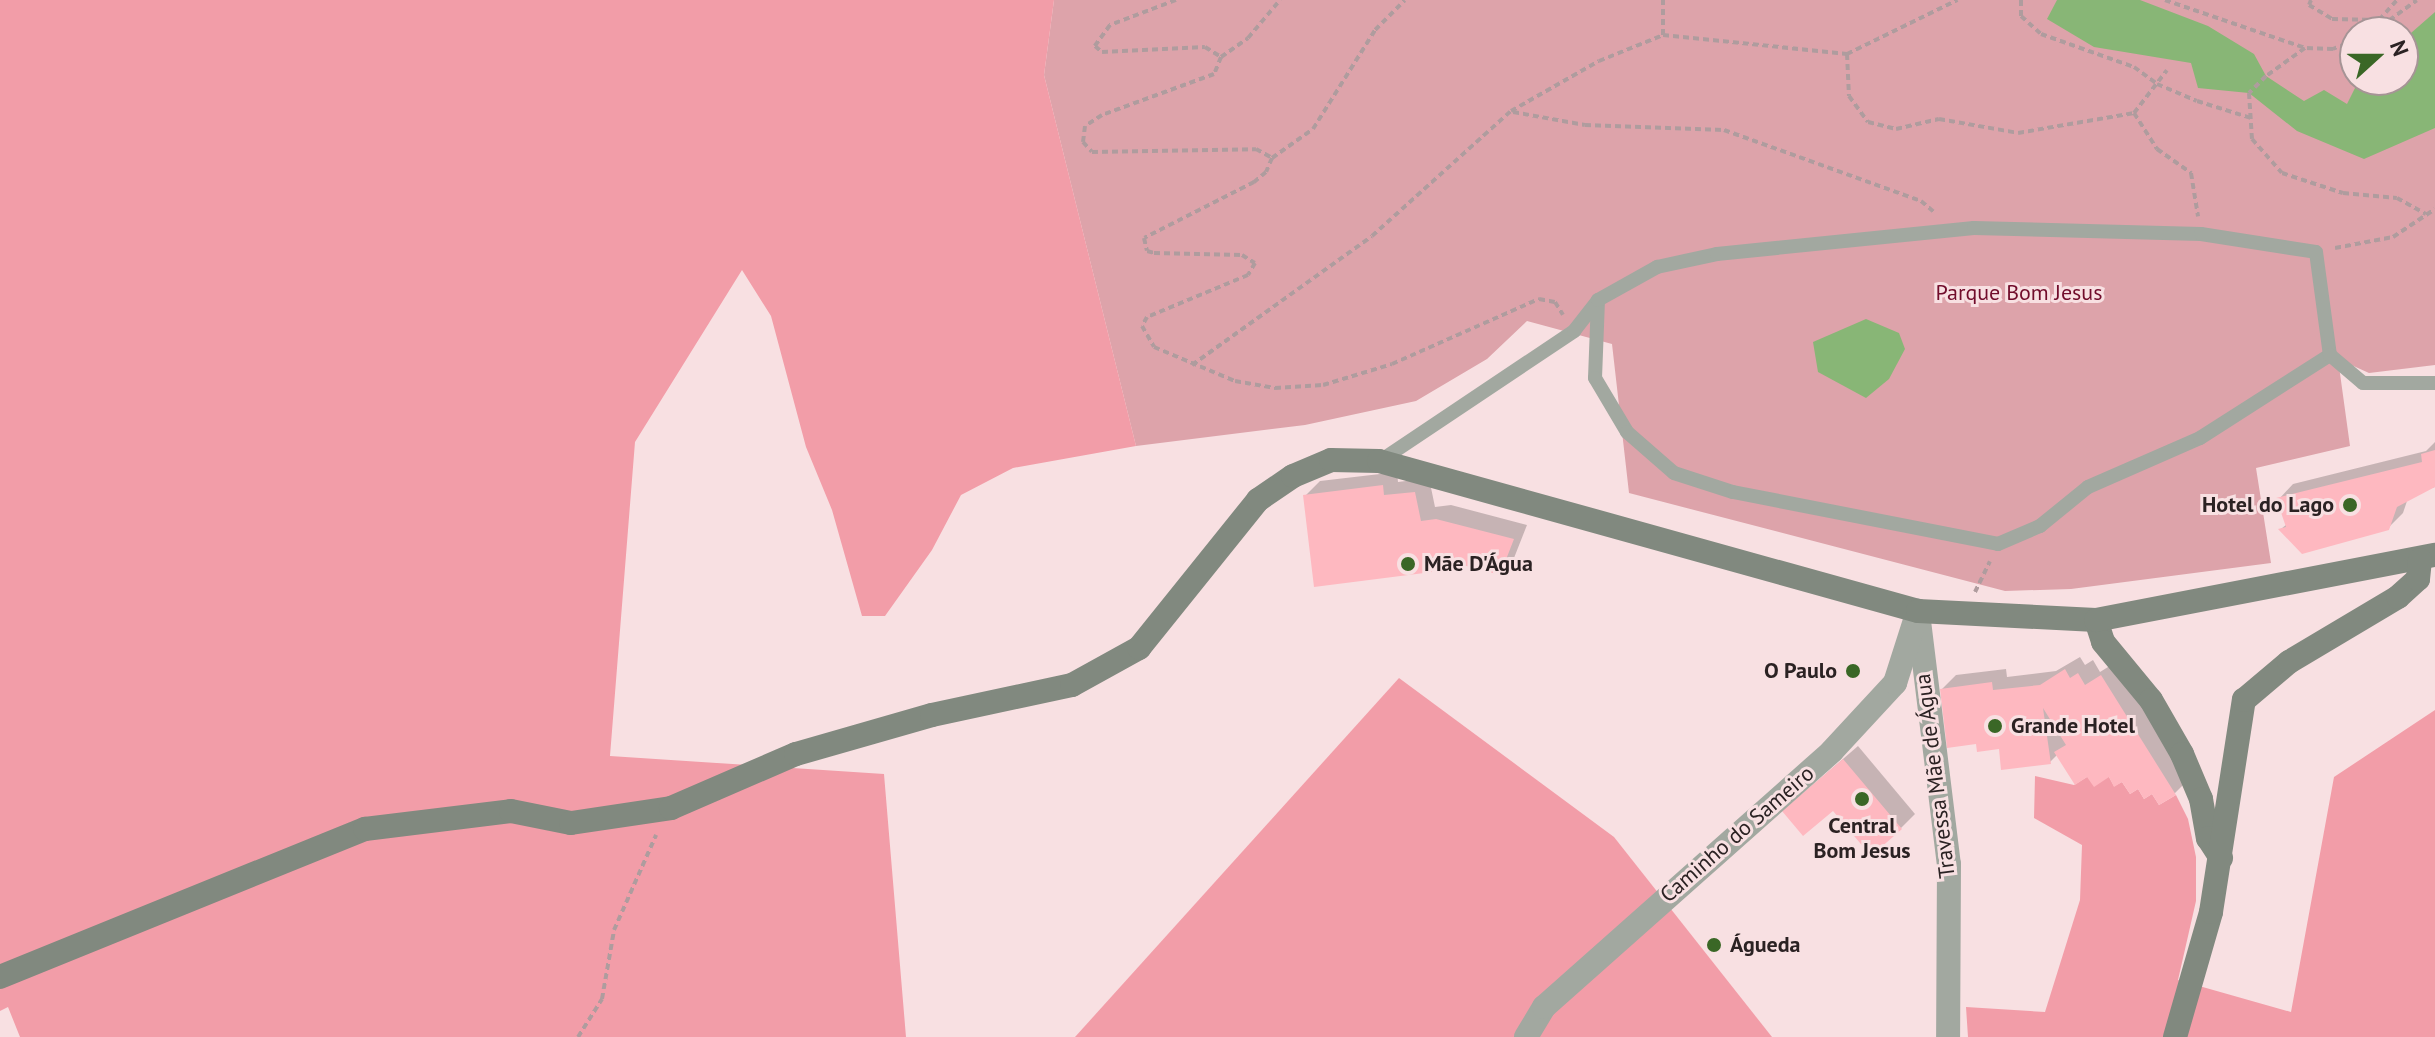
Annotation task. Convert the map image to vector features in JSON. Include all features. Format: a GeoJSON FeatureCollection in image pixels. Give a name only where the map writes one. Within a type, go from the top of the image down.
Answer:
{"type":"FeatureCollection","features":[{"type":"Feature","properties":{"kind":"main road"},"geometry":{"type":"LineString","coordinates":[[0,977],[365,829],[511,811],[571,823],[671,808],[796,754],[932,715],[1072,685],[1104,672],[1139,648],[1258,500],[1293,476],[1331,460],[1379,461],[1918,611],[2096,620],[2428,558]]}},
{"type":"Feature","properties":{"kind":"main road"},"geometry":{"type":"LineString","coordinates":[[2175,1037],[2221,858],[2244,700],[2289,662],[2398,597],[2418,579],[2428,558]]}},
{"type":"Feature","properties":{"kind":"main road"},"geometry":{"type":"LineString","coordinates":[[2096,620],[2103,642],[2151,700],[2182,754],[2201,799],[2208,838],[2221,858]]}},
{"type":"Feature","properties":{"kind":"street","name":"Caminho do Sameiro"},"geometry":{"type":"LineString","coordinates":[[1526,1037],[1544,1007],[1832,751],[1895,683],[1918,611]]}},
{"type":"Feature","properties":{"kind":"street","name":"Travessa Mãe de Água"},"geometry":{"type":"LineString","coordinates":[[1918,611],[1949,864],[1948,1037]]}},
{"type":"Feature","properties":{"kind":"lane"},"geometry":{"type":"LineString","coordinates":[[1379,461],[1574,331],[1598,300],[1657,267],[1717,254],[1957,230],[2201,234],[2316,252],[2330,355],[2363,383],[2435,383]]}},
{"type":"Feature","properties":{"kind":"lane"},"geometry":{"type":"LineString","coordinates":[[1598,300],[1595,378],[1627,432],[1674,473],[1733,492],[1998,544],[2040,526],[2088,487],[2200,438],[2330,355]]}},
{"type":"Feature","properties":{"kind":"path"},"geometry":{"type":"LineString","coordinates":[[1176,0],[1110,25],[1095,46],[1113,52],[1187,45],[1221,57]]}},
{"type":"Feature","properties":{"kind":"path"},"geometry":{"type":"LineString","coordinates":[[1272,158],[1256,149],[1092,152],[1083,142],[1085,126],[1102,115],[1198,83],[1214,74],[1221,57],[1248,38],[1280,0]]}},
{"type":"Feature","properties":{"kind":"path"},"geometry":{"type":"LineString","coordinates":[[1405,0],[1375,30],[1313,129],[1272,158],[1266,172],[1254,182],[1144,238],[1147,251],[1154,253],[1242,255],[1255,263],[1248,275],[1147,317],[1142,326],[1145,338],[1192,365],[1235,381],[1275,388],[1323,385],[1392,364],[1539,299],[1555,302],[1566,322],[1566,332],[1551,345]]}},
{"type":"Feature","properties":{"kind":"path"},"geometry":{"type":"LineString","coordinates":[[1663,0],[1663,35]]}},
{"type":"Feature","properties":{"kind":"path"},"geometry":{"type":"LineString","coordinates":[[1192,365],[1372,236],[1511,111],[1599,61],[1663,35],[1847,54],[1957,0]]}},
{"type":"Feature","properties":{"kind":"path"},"geometry":{"type":"LineString","coordinates":[[2021,0],[2021,16],[2041,34],[2134,67],[2157,84],[2251,118]]}},
{"type":"Feature","properties":{"kind":"path"},"geometry":{"type":"LineString","coordinates":[[2165,0],[2305,48],[2339,47]]}},
{"type":"Feature","properties":{"kind":"path"},"geometry":{"type":"LineString","coordinates":[[2311,0],[2309,5],[2332,19],[2339,19]]}},
{"type":"Feature","properties":{"kind":"path"},"geometry":{"type":"LineString","coordinates":[[2383,16],[2397,0]]}},
{"type":"Feature","properties":{"kind":"path"},"geometry":{"type":"LineString","coordinates":[[2395,16],[2417,0]]}},
{"type":"Feature","properties":{"kind":"path"},"geometry":{"type":"LineString","coordinates":[[2305,48],[2266,76],[2249,93],[2252,139],[2282,173],[2343,193],[2397,198],[2426,214]]}},
{"type":"Feature","properties":{"kind":"path"},"geometry":{"type":"LineString","coordinates":[[1847,54],[1849,96],[1868,122],[1896,129],[1939,119],[2018,133],[2134,113],[2167,70]]}},
{"type":"Feature","properties":{"kind":"path"},"geometry":{"type":"LineString","coordinates":[[1511,111],[1585,125],[1724,130],[1921,201],[1957,230]]}},
{"type":"Feature","properties":{"kind":"path"},"geometry":{"type":"LineString","coordinates":[[2134,113],[2157,149],[2191,173],[2201,234]]}},
{"type":"Feature","properties":{"kind":"path"},"geometry":{"type":"LineString","coordinates":[[2316,252],[2393,237],[2435,209]]}},
{"type":"Feature","properties":{"kind":"path"},"geometry":{"type":"LineString","coordinates":[[1965,612],[1998,544]]}},
{"type":"Feature","properties":{"kind":"path"},"geometry":{"type":"LineString","coordinates":[[578,1037],[602,999],[614,930],[671,808]]}},
{"type":"Feature","properties":{"kind":"green space","name":"Parque Bom Jesus"},"geometry":{"type":"Polygon","coordinates":[[[1054,0],[2435,0],[2435,365],[2369,373],[2338,359],[2350,446],[2256,468],[2271,563],[2071,589],[2005,591],[1629,493],[1612,344],[1527,321],[1487,359],[1416,401],[1305,425],[1136,446],[1044,75],[1054,0]]]}},
{"type":"Feature","properties":{"kind":"shaded area"},"geometry":{"type":"Polygon","coordinates":[[[0,0],[1054,0],[1044,75],[1136,446],[1013,468],[961,495],[932,550],[885,616],[862,616],[832,510],[806,447],[771,316],[742,270],[635,442],[610,756],[884,774],[906,1037],[20,1037],[8,1007],[0,1011],[0,0]]]}},
{"type":"Feature","properties":{"kind":"shaded area"},"geometry":{"type":"Polygon","coordinates":[[[2057,0],[2140,0],[2208,26],[2254,54],[2266,76],[2304,101],[2324,90],[2347,104],[2351,96],[2419,96],[2419,26],[2435,12],[2435,128],[2364,159],[2297,131],[2249,93],[2198,88],[2191,63],[2094,47],[2047,19],[2057,0]]]}},
{"type":"Feature","properties":{"kind":"shaded area"},"geometry":{"type":"Polygon","coordinates":[[[1866,319],[1899,333],[1905,349],[1889,379],[1866,398],[1818,372],[1813,342],[1866,319]]]}},
{"type":"Feature","properties":{"kind":"shaded area"},"geometry":{"type":"Polygon","coordinates":[[[1399,678],[1614,837],[1772,1037],[1075,1037],[1399,678]]]}},
{"type":"Feature","properties":{"kind":"shaded area"},"geometry":{"type":"Polygon","coordinates":[[[2435,710],[2435,1037],[1968,1037],[1966,1007],[2045,1012],[2080,900],[2082,845],[2034,818],[2035,776],[2074,785],[2087,777],[2109,777],[2114,786],[2122,782],[2130,794],[2138,789],[2144,799],[2152,794],[2159,805],[2176,795],[2188,819],[2196,857],[2196,901],[2178,980],[2291,1012],[2334,777],[2435,710]]]}},
{"type":"Feature","properties":{"kind":"building"},"geometry":{"type":"Polygon","coordinates":[[[2435,450],[2435,487],[2397,507],[2389,530],[2302,554],[2278,529],[2286,527],[2276,498],[2422,462],[2421,454],[2435,450]]]}},
{"type":"Feature","properties":{"kind":"building"},"geometry":{"type":"Polygon","coordinates":[[[1383,485],[1384,495],[1415,492],[1421,521],[1436,519],[1514,539],[1500,575],[1429,556],[1432,572],[1314,587],[1303,495],[1383,485]]]}},
{"type":"Feature","properties":{"kind":"building","name":"Grande Hotel"},"geometry":{"type":"Polygon","coordinates":[[[2065,669],[2070,678],[2078,673],[2085,685],[2101,675],[2176,795],[2159,805],[2152,794],[2144,799],[2138,789],[2130,794],[2122,782],[2114,787],[2109,777],[2094,787],[2087,777],[2075,785],[2054,752],[2066,745],[2043,708],[2051,764],[2001,770],[1999,749],[1977,752],[1976,744],[1947,748],[1940,689],[1992,682],[1993,690],[2040,685],[2065,669]]]}},
{"type":"Feature","properties":{"kind":"building"},"geometry":{"type":"Polygon","coordinates":[[[1843,759],[1902,829],[1871,856],[1833,811],[1803,836],[1782,811],[1843,759]]]}},
{"type":"Feature","properties":{"kind":"place","name":"Hotel do Lago"},"geometry":{"type":"Point","coordinates":[2350,505]}},
{"type":"Feature","properties":{"kind":"place","name":"Mãe D'Água"},"geometry":{"type":"Point","coordinates":[1408,564]}},
{"type":"Feature","properties":{"kind":"place","name":"O Paulo"},"geometry":{"type":"Point","coordinates":[1853,671]}},
{"type":"Feature","properties":{"kind":"place","name":"Grande Hotel"},"geometry":{"type":"Point","coordinates":[1995,726]}},
{"type":"Feature","properties":{"kind":"place","name":"Central Bom Jesus"},"geometry":{"type":"Point","coordinates":[1862,799]}},
{"type":"Feature","properties":{"kind":"place","name":"Águeda"},"geometry":{"type":"Point","coordinates":[1714,945]}}]}
